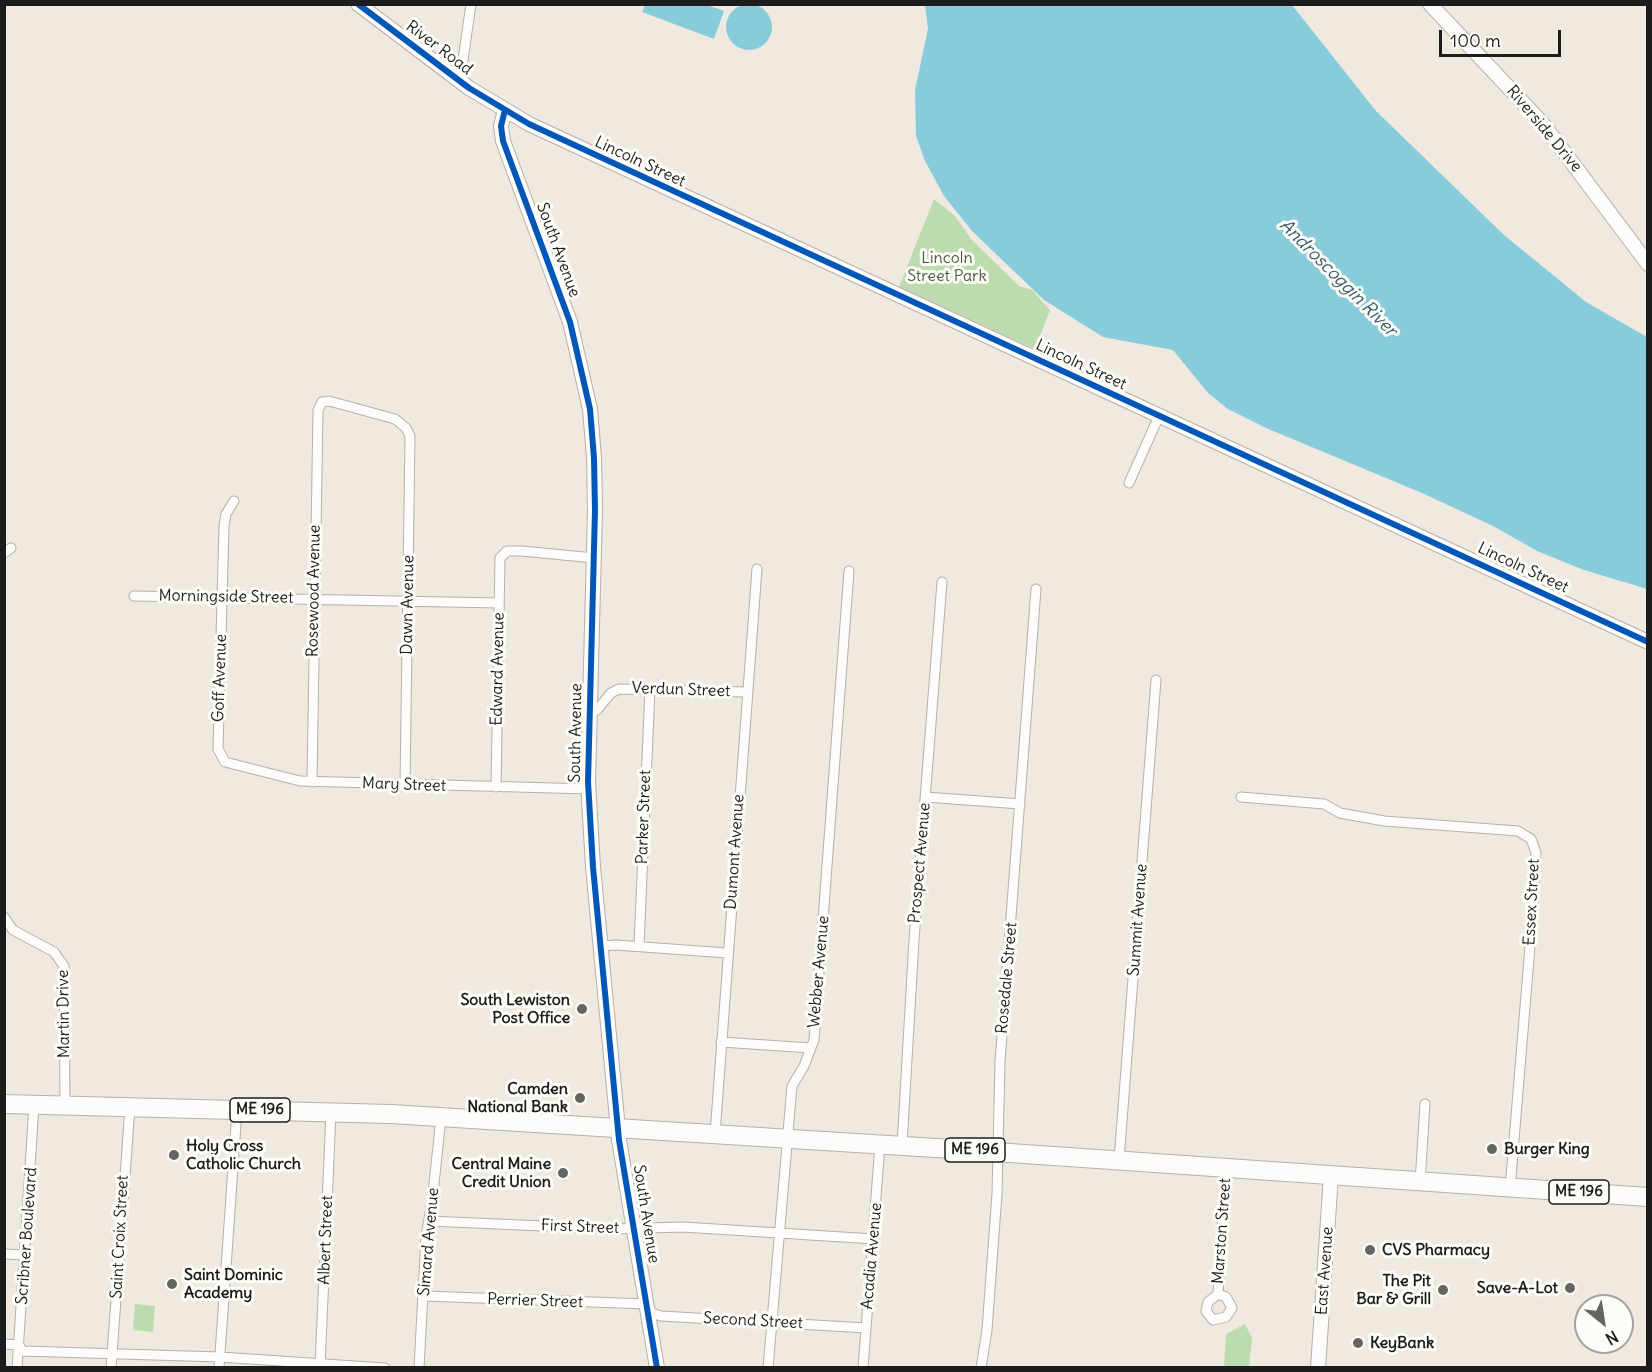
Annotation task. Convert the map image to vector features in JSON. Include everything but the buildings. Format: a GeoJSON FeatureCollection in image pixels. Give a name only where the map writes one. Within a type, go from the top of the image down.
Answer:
{"type":"FeatureCollection","features":[{"type":"Feature","properties":{"kind":"highway","name":"ME 196"},"geometry":{"type":"LineString","coordinates":[[4,1104],[331,1112],[441,1118],[902,1145],[1647,1197]]}},
{"type":"Feature","properties":{"kind":"main road","name":"River Road"},"geometry":{"type":"LineString","coordinates":[[358,4],[460,81],[505,110]]}},
{"type":"Feature","properties":{"kind":"main road","name":"Riverside Drive"},"geometry":{"type":"LineString","coordinates":[[1430,4],[1543,124],[1647,264]]}},
{"type":"Feature","properties":{"kind":"main road","name":"Lincoln Street"},"geometry":{"type":"LineString","coordinates":[[505,110],[619,167],[1647,642]]}},
{"type":"Feature","properties":{"kind":"main road","name":"South Avenue"},"geometry":{"type":"LineString","coordinates":[[505,110],[501,126],[503,141],[559,288],[586,382],[594,447],[589,789],[601,946],[619,1130],[657,1368]]}},
{"type":"Feature","properties":{"kind":"main road","name":"East Avenue"},"geometry":{"type":"LineString","coordinates":[[1318,1368],[1331,1175]]}},
{"type":"Feature","properties":{"kind":"street"},"geometry":{"type":"LineString","coordinates":[[460,81],[471,4]]}},
{"type":"Feature","properties":{"kind":"street","name":"Dawn Avenue"},"geometry":{"type":"LineString","coordinates":[[322,402],[329,401],[395,419],[406,428],[410,436],[405,784]]}},
{"type":"Feature","properties":{"kind":"street","name":"Rosewood Avenue"},"geometry":{"type":"LineString","coordinates":[[312,782],[313,599],[318,410],[322,402]]}},
{"type":"Feature","properties":{"kind":"street"},"geometry":{"type":"LineString","coordinates":[[1130,483],[1159,416]]}},
{"type":"Feature","properties":{"kind":"street","name":"Goff Avenue"},"geometry":{"type":"LineString","coordinates":[[222,759],[218,749],[224,526],[226,514],[234,501]]}},
{"type":"Feature","properties":{"kind":"street","name":"Edward Avenue"},"geometry":{"type":"LineString","coordinates":[[496,788],[500,558],[504,553],[522,551],[594,558]]}},
{"type":"Feature","properties":{"kind":"street","name":"Dumont Avenue"},"geometry":{"type":"LineString","coordinates":[[715,1134],[757,569]]}},
{"type":"Feature","properties":{"kind":"street","name":"Webber Avenue"},"geometry":{"type":"LineString","coordinates":[[768,1368],[792,1086],[811,1048],[825,898],[849,571]]}},
{"type":"Feature","properties":{"kind":"street","name":"Prospect Avenue"},"geometry":{"type":"LineString","coordinates":[[902,1145],[914,940],[942,582]]}},
{"type":"Feature","properties":{"kind":"street","name":"Rosedale Street"},"geometry":{"type":"LineString","coordinates":[[981,1368],[987,1330],[998,1152],[1000,1061],[1036,589]]}},
{"type":"Feature","properties":{"kind":"street","name":"Morningside Street"},"geometry":{"type":"LineString","coordinates":[[134,596],[499,603]]}},
{"type":"Feature","properties":{"kind":"street","name":"Summit Avenue"},"geometry":{"type":"LineString","coordinates":[[1119,1160],[1156,680]]}},
{"type":"Feature","properties":{"kind":"street","name":"Parker Street"},"geometry":{"type":"LineString","coordinates":[[639,946],[650,688]]}},
{"type":"Feature","properties":{"kind":"street","name":"Verdun Street"},"geometry":{"type":"LineString","coordinates":[[589,714],[597,710],[611,693],[619,689],[747,692]]}},
{"type":"Feature","properties":{"kind":"street","name":"Mary Street"},"geometry":{"type":"LineString","coordinates":[[222,759],[234,765],[261,772],[312,782],[589,789]]}},
{"type":"Feature","properties":{"kind":"street"},"geometry":{"type":"LineString","coordinates":[[926,797],[1020,804]]}},
{"type":"Feature","properties":{"kind":"street","name":"Essex Street"},"geometry":{"type":"LineString","coordinates":[[1241,797],[1324,804],[1340,813],[1384,821],[1518,831],[1531,839],[1536,853],[1510,1189]]}},
{"type":"Feature","properties":{"kind":"street","name":"Martin Drive"},"geometry":{"type":"LineString","coordinates":[[4,917],[13,930],[54,952],[64,966],[65,1105]]}},
{"type":"Feature","properties":{"kind":"street"},"geometry":{"type":"LineString","coordinates":[[601,946],[639,946],[727,953]]}},
{"type":"Feature","properties":{"kind":"street"},"geometry":{"type":"LineString","coordinates":[[721,1042],[811,1048]]}},
{"type":"Feature","properties":{"kind":"street"},"geometry":{"type":"LineString","coordinates":[[1420,1182],[1425,1104]]}},
{"type":"Feature","properties":{"kind":"street","name":"Scribner Boulevard"},"geometry":{"type":"LineString","coordinates":[[17,1368],[34,1105]]}},
{"type":"Feature","properties":{"kind":"street","name":"Saint Croix Street"},"geometry":{"type":"LineString","coordinates":[[111,1368],[130,1107]]}},
{"type":"Feature","properties":{"kind":"street"},"geometry":{"type":"LineString","coordinates":[[219,1362],[237,1110]]}},
{"type":"Feature","properties":{"kind":"street","name":"Albert Street"},"geometry":{"type":"LineString","coordinates":[[320,1365],[331,1112]]}},
{"type":"Feature","properties":{"kind":"street","name":"Simard Avenue"},"geometry":{"type":"LineString","coordinates":[[419,1368],[426,1236],[441,1118]]}},
{"type":"Feature","properties":{"kind":"street","name":"Acadia Avenue"},"geometry":{"type":"LineString","coordinates":[[863,1368],[880,1144]]}},
{"type":"Feature","properties":{"kind":"street","name":"Marston Street"},"geometry":{"type":"LineString","coordinates":[[1218,1294],[1226,1168]]}},
{"type":"Feature","properties":{"kind":"street","name":"First Street"},"geometry":{"type":"LineString","coordinates":[[429,1221],[612,1229],[665,1226],[874,1239]]}},
{"type":"Feature","properties":{"kind":"street"},"geometry":{"type":"LineString","coordinates":[[4,1254],[26,1255]]}},
{"type":"Feature","properties":{"kind":"street","name":"Perrier Street"},"geometry":{"type":"LineString","coordinates":[[424,1296],[647,1304]]}},
{"type":"Feature","properties":{"kind":"street","name":"Second Street"},"geometry":{"type":"LineString","coordinates":[[647,1304],[652,1313],[661,1316],[866,1328]]}},
{"type":"Feature","properties":{"kind":"street"},"geometry":{"type":"LineString","coordinates":[[4,1344],[19,1345],[22,1351],[385,1368]]}},
{"type":"Feature","properties":{"kind":"green space","name":"Lincoln Street Park"},"geometry":{"type":"Polygon","coordinates":[[[934,199],[955,216],[971,239],[1019,286],[1032,290],[1050,310],[1035,349],[899,287],[934,199]]]}},
{"type":"Feature","properties":{"kind":"green space"},"geometry":{"type":"Polygon","coordinates":[[[135,1304],[155,1306],[153,1332],[133,1330],[135,1304]]]}},
{"type":"Feature","properties":{"kind":"green space"},"geometry":{"type":"Polygon","coordinates":[[[1245,1324],[1252,1338],[1249,1367],[1224,1367],[1226,1334],[1245,1324]]]}},
{"type":"Feature","properties":{"kind":"water"},"geometry":{"type":"Polygon","coordinates":[[[749,4],[765,11],[772,27],[765,43],[749,50],[733,43],[726,27],[733,11],[749,4]]]}},
{"type":"Feature","properties":{"kind":"water"},"geometry":{"type":"Polygon","coordinates":[[[645,5],[707,5],[724,11],[714,39],[642,12],[645,5]]]}},
{"type":"Feature","properties":{"kind":"water","name":"Androscoggin River"},"geometry":{"type":"Polygon","coordinates":[[[925,5],[1292,5],[1376,111],[1504,235],[1586,302],[1647,337],[1647,589],[1584,570],[1537,551],[1493,526],[1422,493],[1266,428],[1228,409],[1208,393],[1173,350],[1103,337],[1044,300],[972,231],[944,196],[925,161],[916,136],[915,90],[928,29],[925,5]]]}},
{"type":"Feature","properties":{"kind":"cycle path"},"geometry":{"type":"LineString","coordinates":[[358,4],[469,88],[529,124],[1648,642]]}},
{"type":"Feature","properties":{"kind":"cycle path"},"geometry":{"type":"LineString","coordinates":[[505,110],[501,126],[503,141],[570,322],[590,409],[595,510],[588,782],[593,867],[619,1140],[657,1368]]}},
{"type":"Feature","properties":{"kind":"place","name":"South Lewiston Post Office"},"geometry":{"type":"Point","coordinates":[582,1009]}},
{"type":"Feature","properties":{"kind":"place","name":"Camden National Bank"},"geometry":{"type":"Point","coordinates":[580,1098]}},
{"type":"Feature","properties":{"kind":"place","name":"Burger King"},"geometry":{"type":"Point","coordinates":[1492,1149]}},
{"type":"Feature","properties":{"kind":"place","name":"Holy Cross Catholic Church"},"geometry":{"type":"Point","coordinates":[174,1155]}},
{"type":"Feature","properties":{"kind":"place","name":"Central Maine Credit Union"},"geometry":{"type":"Point","coordinates":[563,1173]}},
{"type":"Feature","properties":{"kind":"place","name":"CVS Pharmacy"},"geometry":{"type":"Point","coordinates":[1370,1250]}},
{"type":"Feature","properties":{"kind":"place","name":"Saint Dominic Academy"},"geometry":{"type":"Point","coordinates":[172,1284]}},
{"type":"Feature","properties":{"kind":"place","name":"Save-A-Lot"},"geometry":{"type":"Point","coordinates":[1570,1288]}},
{"type":"Feature","properties":{"kind":"place","name":"The Pit Bar & Grill"},"geometry":{"type":"Point","coordinates":[1443,1290]}},
{"type":"Feature","properties":{"kind":"place","name":"KeyBank"},"geometry":{"type":"Point","coordinates":[1358,1343]}}]}
